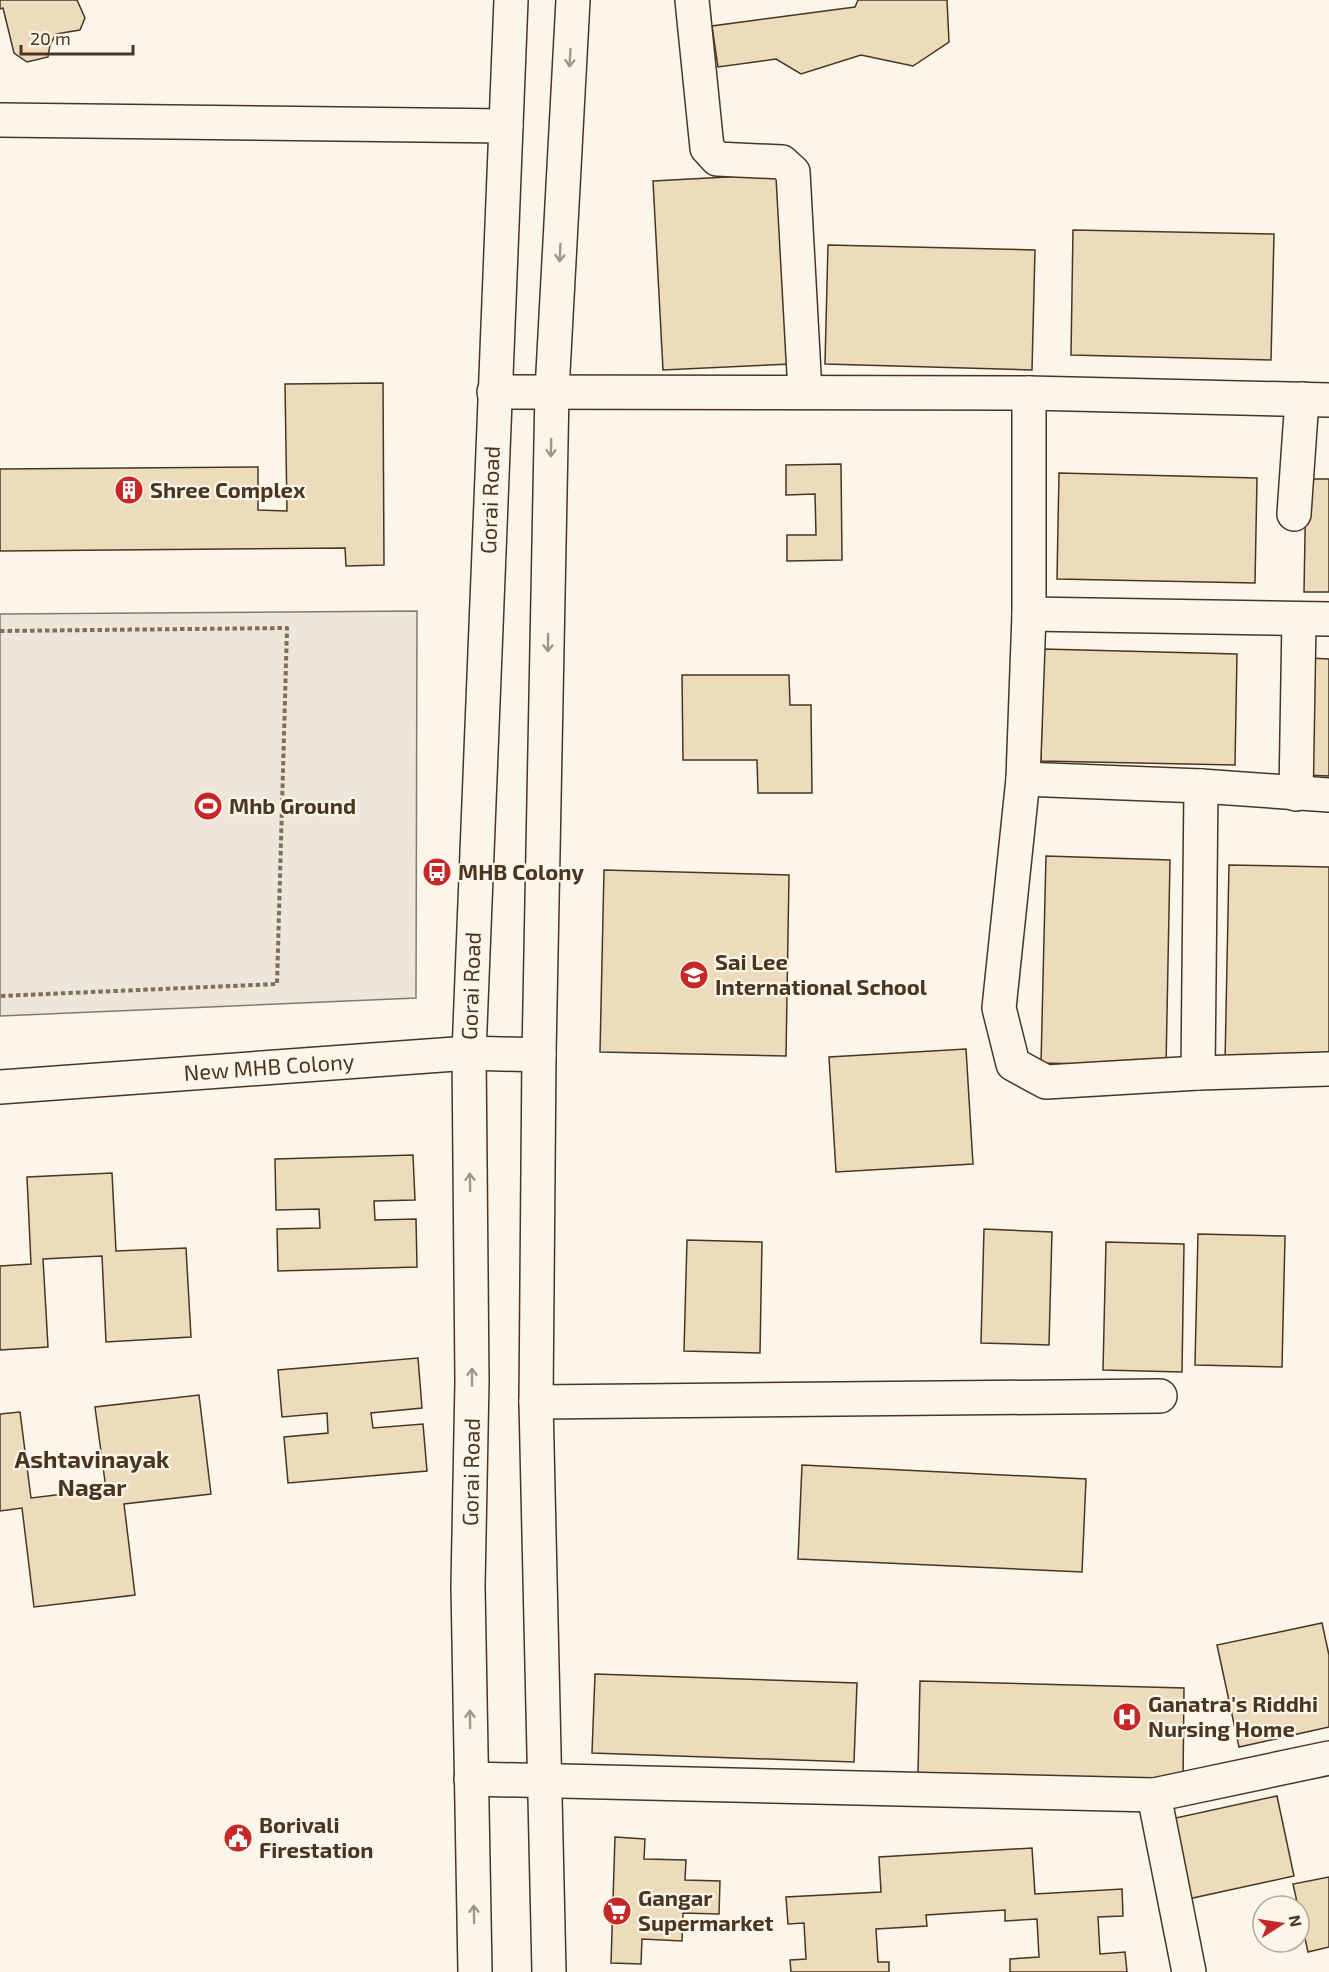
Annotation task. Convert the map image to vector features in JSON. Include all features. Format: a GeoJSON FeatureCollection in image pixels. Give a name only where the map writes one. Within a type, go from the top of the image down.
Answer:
{"type":"FeatureCollection","features":[{"type":"Feature","properties":{"kind":"street","name":"Gorai Road"},"geometry":{"type":"LineString","coordinates":[[476,1972],[468,1586],[472,1369],[469,1053],[511,0]]}},
{"type":"Feature","properties":{"kind":"street"},"geometry":{"type":"LineString","coordinates":[[549,1972],[536,1402],[539,1055],[552,391],[573,0]]}},
{"type":"Feature","properties":{"kind":"street"},"geometry":{"type":"LineString","coordinates":[[692,0],[707,148],[717,159],[782,162],[793,172],[805,392]]}},
{"type":"Feature","properties":{"kind":"street"},"geometry":{"type":"LineString","coordinates":[[0,120],[506,126]]}},
{"type":"Feature","properties":{"kind":"street"},"geometry":{"type":"LineString","coordinates":[[494,392],[1029,393],[1316,400],[1294,514]]}},
{"type":"Feature","properties":{"kind":"street"},"geometry":{"type":"LineString","coordinates":[[1029,393],[1029,614],[1023,779],[999,1008],[1013,1064],[1046,1082],[1198,1073],[1329,1070]]}},
{"type":"Feature","properties":{"kind":"street"},"geometry":{"type":"LineString","coordinates":[[1029,614],[1314,619],[1296,794]]}},
{"type":"Feature","properties":{"kind":"street"},"geometry":{"type":"LineString","coordinates":[[1023,779],[1200,786],[1329,795]]}},
{"type":"Feature","properties":{"kind":"street"},"geometry":{"type":"LineString","coordinates":[[1198,1073],[1200,786]]}},
{"type":"Feature","properties":{"kind":"street","name":"New MHB Colony"},"geometry":{"type":"LineString","coordinates":[[0,1087],[469,1053],[539,1055]]}},
{"type":"Feature","properties":{"kind":"street"},"geometry":{"type":"LineString","coordinates":[[536,1402],[1160,1396]]}},
{"type":"Feature","properties":{"kind":"street"},"geometry":{"type":"LineString","coordinates":[[471,1779],[1154,1795],[1329,1758]]}},
{"type":"Feature","properties":{"kind":"street"},"geometry":{"type":"LineString","coordinates":[[1154,1795],[1189,1972]]}},
{"type":"Feature","properties":{"kind":"path"},"geometry":{"type":"LineString","coordinates":[[0,631],[287,628],[277,984],[0,996]]}},
{"type":"Feature","properties":{"kind":"shaded area","name":"Mhb Ground"},"geometry":{"type":"Polygon","coordinates":[[[417,611],[416,998],[0,1016],[0,614],[417,611]]]}},
{"type":"Feature","properties":{"kind":"building"},"geometry":{"type":"Polygon","coordinates":[[[0,0],[77,0],[85,18],[80,30],[56,34],[50,45],[48,57],[27,62],[14,53],[3,8],[0,9],[0,0]]]}},
{"type":"Feature","properties":{"kind":"building"},"geometry":{"type":"Polygon","coordinates":[[[858,0],[947,0],[949,42],[913,66],[861,55],[801,74],[776,59],[718,67],[712,26],[855,7],[858,0]]]}},
{"type":"Feature","properties":{"kind":"building"},"geometry":{"type":"Polygon","coordinates":[[[780,174],[791,364],[663,370],[653,181],[780,174]]]}},
{"type":"Feature","properties":{"kind":"building"},"geometry":{"type":"Polygon","coordinates":[[[1073,230],[1274,234],[1271,360],[1071,355],[1073,230]]]}},
{"type":"Feature","properties":{"kind":"building"},"geometry":{"type":"Polygon","coordinates":[[[828,245],[1035,250],[1032,370],[825,364],[828,245]]]}},
{"type":"Feature","properties":{"kind":"building","name":"Shree Complex"},"geometry":{"type":"Polygon","coordinates":[[[383,383],[384,565],[346,566],[345,548],[0,551],[0,469],[258,467],[258,510],[287,511],[285,384],[383,383]]]}},
{"type":"Feature","properties":{"kind":"building"},"geometry":{"type":"Polygon","coordinates":[[[841,464],[842,560],[787,561],[787,535],[816,535],[815,494],[786,495],[786,465],[841,464]]]}},
{"type":"Feature","properties":{"kind":"building"},"geometry":{"type":"Polygon","coordinates":[[[1059,473],[1257,478],[1255,583],[1057,579],[1059,473]]]}},
{"type":"Feature","properties":{"kind":"building"},"geometry":{"type":"Polygon","coordinates":[[[1306,479],[1329,479],[1329,592],[1304,592],[1306,479]]]}},
{"type":"Feature","properties":{"kind":"building"},"geometry":{"type":"Polygon","coordinates":[[[1043,649],[1237,654],[1235,765],[1041,761],[1043,649]]]}},
{"type":"Feature","properties":{"kind":"building"},"geometry":{"type":"Polygon","coordinates":[[[1309,658],[1329,659],[1329,776],[1306,775],[1309,658]]]}},
{"type":"Feature","properties":{"kind":"building"},"geometry":{"type":"Polygon","coordinates":[[[682,675],[789,675],[790,705],[811,705],[812,793],[758,793],[757,760],[683,760],[682,675]]]}},
{"type":"Feature","properties":{"kind":"building"},"geometry":{"type":"Polygon","coordinates":[[[1046,856],[1170,860],[1166,1066],[1041,1063],[1046,856]]]}},
{"type":"Feature","properties":{"kind":"building"},"geometry":{"type":"Polygon","coordinates":[[[1229,865],[1329,867],[1329,1064],[1225,1062],[1229,865]]]}},
{"type":"Feature","properties":{"kind":"building"},"geometry":{"type":"Polygon","coordinates":[[[604,870],[789,875],[786,1056],[600,1052],[604,870]]]}},
{"type":"Feature","properties":{"kind":"building"},"geometry":{"type":"Polygon","coordinates":[[[966,1049],[973,1164],[836,1172],[829,1057],[966,1049]]]}},
{"type":"Feature","properties":{"kind":"building"},"geometry":{"type":"Polygon","coordinates":[[[413,1155],[415,1200],[374,1201],[375,1220],[416,1219],[417,1267],[278,1271],[277,1229],[320,1228],[319,1209],[276,1210],[275,1159],[413,1155]]]}},
{"type":"Feature","properties":{"kind":"building"},"geometry":{"type":"Polygon","coordinates":[[[112,1173],[116,1251],[186,1248],[191,1337],[106,1342],[102,1256],[43,1259],[48,1347],[0,1350],[0,1266],[31,1264],[27,1177],[112,1173]]]}},
{"type":"Feature","properties":{"kind":"building"},"geometry":{"type":"Polygon","coordinates":[[[984,1229],[1052,1232],[1049,1345],[981,1343],[984,1229]]]}},
{"type":"Feature","properties":{"kind":"building"},"geometry":{"type":"Polygon","coordinates":[[[1198,1234],[1285,1236],[1282,1367],[1195,1365],[1198,1234]]]}},
{"type":"Feature","properties":{"kind":"building"},"geometry":{"type":"Polygon","coordinates":[[[687,1240],[762,1242],[760,1353],[684,1351],[687,1240]]]}},
{"type":"Feature","properties":{"kind":"building"},"geometry":{"type":"Polygon","coordinates":[[[1106,1242],[1184,1244],[1182,1372],[1103,1370],[1106,1242]]]}},
{"type":"Feature","properties":{"kind":"building"},"geometry":{"type":"Polygon","coordinates":[[[418,1358],[422,1408],[371,1413],[373,1428],[423,1424],[427,1471],[288,1483],[284,1437],[328,1433],[327,1413],[282,1417],[278,1370],[418,1358]]]}},
{"type":"Feature","properties":{"kind":"building"},"geometry":{"type":"Polygon","coordinates":[[[199,1395],[211,1494],[124,1504],[135,1595],[34,1607],[22,1508],[0,1511],[0,1414],[20,1412],[31,1498],[106,1489],[95,1407],[199,1395]]]}},
{"type":"Feature","properties":{"kind":"building"},"geometry":{"type":"Polygon","coordinates":[[[802,1465],[1086,1479],[1082,1572],[798,1559],[802,1465]]]}},
{"type":"Feature","properties":{"kind":"building"},"geometry":{"type":"Polygon","coordinates":[[[1322,1623],[1329,1655],[1329,1727],[1239,1747],[1217,1645],[1322,1623]]]}},
{"type":"Feature","properties":{"kind":"building"},"geometry":{"type":"Polygon","coordinates":[[[595,1674],[857,1683],[854,1762],[592,1753],[595,1674]]]}},
{"type":"Feature","properties":{"kind":"building"},"geometry":{"type":"Polygon","coordinates":[[[920,1681],[1184,1688],[1183,1781],[918,1774],[920,1681]]]}},
{"type":"Feature","properties":{"kind":"building"},"geometry":{"type":"Polygon","coordinates":[[[1277,1796],[1294,1876],[1188,1899],[1171,1819],[1277,1796]]]}},
{"type":"Feature","properties":{"kind":"building"},"geometry":{"type":"Polygon","coordinates":[[[615,1837],[645,1839],[644,1859],[686,1860],[685,1880],[720,1881],[719,1914],[683,1913],[682,1941],[642,1939],[641,1964],[611,1963],[615,1837]]]}},
{"type":"Feature","properties":{"kind":"building"},"geometry":{"type":"Polygon","coordinates":[[[1032,1848],[1035,1894],[1122,1889],[1123,1916],[1098,1917],[1100,1954],[1125,1952],[1127,1972],[1010,1972],[1010,1959],[1039,1957],[1037,1919],[1005,1921],[1005,1910],[926,1915],[927,1926],[876,1929],[878,1962],[889,1962],[889,1972],[791,1972],[790,1960],[806,1959],[804,1923],[788,1924],[786,1897],[881,1892],[879,1857],[1032,1848]]]}},
{"type":"Feature","properties":{"kind":"building"},"geometry":{"type":"Polygon","coordinates":[[[1329,1877],[1329,1947],[1311,1951],[1311,1894],[1295,1894],[1293,1884],[1329,1877]]]}},
{"type":"Feature","properties":{"kind":"place","name":"Shree Complex"},"geometry":{"type":"Point","coordinates":[129,490]}},
{"type":"Feature","properties":{"kind":"place","name":"Mhb Ground"},"geometry":{"type":"Point","coordinates":[208,806]}},
{"type":"Feature","properties":{"kind":"place","name":"MHB Colony"},"geometry":{"type":"Point","coordinates":[437,872]}},
{"type":"Feature","properties":{"kind":"place","name":"Sai Lee International School"},"geometry":{"type":"Point","coordinates":[694,975]}},
{"type":"Feature","properties":{"kind":"place","name":"Ganatra's Riddhi Nursing Home"},"geometry":{"type":"Point","coordinates":[1127,1717]}},
{"type":"Feature","properties":{"kind":"place","name":"Borivali Firestation"},"geometry":{"type":"Point","coordinates":[238,1838]}},
{"type":"Feature","properties":{"kind":"place","name":"Gangar Supermarket"},"geometry":{"type":"Point","coordinates":[617,1911]}},
{"type":"Feature","properties":{"kind":"district","name":"Ashtavinayak Nagar"},"geometry":{"type":"Point","coordinates":[92,1474]}}]}
